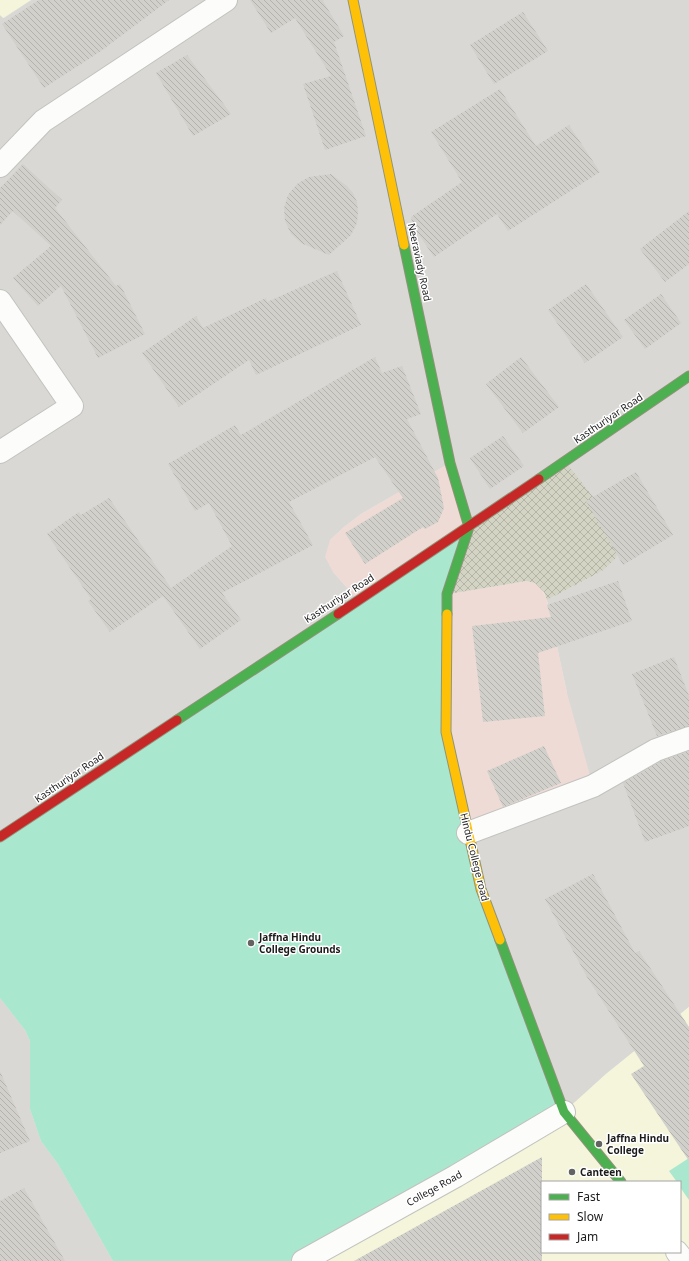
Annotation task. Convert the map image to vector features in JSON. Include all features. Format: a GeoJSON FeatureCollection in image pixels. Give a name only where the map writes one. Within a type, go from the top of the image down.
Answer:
{"type":"FeatureCollection","features":[{"type":"Feature","properties":{"kind":"street"},"geometry":{"type":"LineString","coordinates":[[0,166],[44,121],[226,0]]}},
{"type":"Feature","properties":{"kind":"street","name":"Neeraviady Road"},"geometry":{"type":"LineString","coordinates":[[353,0],[450,463],[469,527]]}},
{"type":"Feature","properties":{"kind":"street"},"geometry":{"type":"LineString","coordinates":[[0,301],[72,406],[0,452]]}},
{"type":"Feature","properties":{"kind":"street","name":"Kasthuriyar Road"},"geometry":{"type":"LineString","coordinates":[[0,837],[469,527],[689,376]]}},
{"type":"Feature","properties":{"kind":"street","name":"Hindu College road"},"geometry":{"type":"LineString","coordinates":[[469,527],[448,594],[446,732],[468,833],[481,889],[564,1112],[620,1181]]}},
{"type":"Feature","properties":{"kind":"street"},"geometry":{"type":"LineString","coordinates":[[468,833],[593,786],[656,750],[689,738]]}},
{"type":"Feature","properties":{"kind":"street","name":"College Road"},"geometry":{"type":"LineString","coordinates":[[303,1261],[456,1176],[564,1112]]}},
{"type":"Feature","properties":{"kind":"street"},"geometry":{"type":"LineString","coordinates":[[678,1253],[684,1261]]}},
{"type":"Feature","properties":{"kind":"shaded area"},"geometry":{"type":"Polygon","coordinates":[[[0,0],[31,0],[3,18],[0,15],[0,0]]]}},
{"type":"Feature","properties":{"kind":"shaded area"},"geometry":{"type":"Polygon","coordinates":[[[31,0],[689,0],[689,1007],[606,1074],[564,1112],[468,833],[567,693],[547,600],[602,571],[469,527],[450,463],[361,514],[330,540],[333,572],[357,599],[0,837],[0,15],[4,18],[31,0]]]}},
{"type":"Feature","properties":{"kind":"shaded area"},"geometry":{"type":"Polygon","coordinates":[[[565,461],[597,502],[621,545],[615,559],[602,571],[547,600],[544,592],[535,583],[526,581],[448,594],[469,527],[565,461]]]}},
{"type":"Feature","properties":{"kind":"shaded area"},"geometry":{"type":"Polygon","coordinates":[[[450,463],[469,527],[357,599],[333,572],[325,557],[330,540],[361,514],[450,463]]]}},
{"type":"Feature","properties":{"kind":"shaded area"},"geometry":{"type":"Polygon","coordinates":[[[526,581],[535,583],[541,588],[547,600],[567,693],[593,786],[468,833],[446,732],[447,594],[526,581]]]}},
{"type":"Feature","properties":{"kind":"shaded area"},"geometry":{"type":"Polygon","coordinates":[[[0,998],[25,1030],[30,1041],[30,1109],[41,1141],[58,1164],[113,1261],[0,1261],[0,998]]]}},
{"type":"Feature","properties":{"kind":"shaded area","name":"Jaffna Hindu College"},"geometry":{"type":"Polygon","coordinates":[[[689,1007],[689,1261],[303,1261],[564,1112],[606,1074],[689,1007]]]}},
{"type":"Feature","properties":{"kind":"green space","name":"Jaffna Hindu College Grounds"},"geometry":{"type":"Polygon","coordinates":[[[469,527],[448,594],[446,732],[481,889],[564,1112],[303,1261],[113,1261],[58,1164],[41,1141],[30,1109],[30,1041],[25,1030],[0,998],[0,837],[469,527]]]}},
{"type":"Feature","properties":{"kind":"green space"},"geometry":{"type":"Polygon","coordinates":[[[689,1158],[689,1200],[681,1188],[681,1181],[676,1181],[669,1171],[689,1158]]]}},
{"type":"Feature","properties":{"kind":"building"},"geometry":{"type":"Polygon","coordinates":[[[39,0],[169,0],[101,51],[44,88],[2,24],[39,0]]]}},
{"type":"Feature","properties":{"kind":"building"},"geometry":{"type":"Polygon","coordinates":[[[250,0],[324,0],[323,1],[344,36],[334,42],[366,136],[325,150],[303,84],[331,76],[295,18],[271,33],[250,0]]]}},
{"type":"Feature","properties":{"kind":"building"},"geometry":{"type":"Polygon","coordinates":[[[523,12],[548,51],[494,84],[470,45],[523,12]]]}},
{"type":"Feature","properties":{"kind":"building"},"geometry":{"type":"Polygon","coordinates":[[[187,55],[231,114],[193,136],[156,73],[187,55]]]}},
{"type":"Feature","properties":{"kind":"building"},"geometry":{"type":"Polygon","coordinates":[[[500,89],[536,146],[569,125],[600,172],[508,231],[497,214],[434,257],[413,226],[411,217],[462,182],[431,132],[500,89]]]}},
{"type":"Feature","properties":{"kind":"building"},"geometry":{"type":"Polygon","coordinates":[[[23,164],[62,200],[55,208],[116,286],[120,284],[145,334],[98,358],[61,286],[38,306],[13,278],[51,246],[13,211],[0,225],[0,188],[23,164]]]}},
{"type":"Feature","properties":{"kind":"building"},"geometry":{"type":"Polygon","coordinates":[[[331,174],[347,186],[353,193],[357,202],[358,212],[357,223],[351,235],[329,255],[301,243],[291,234],[285,221],[284,208],[288,195],[297,184],[309,177],[331,174]]]}},
{"type":"Feature","properties":{"kind":"building"},"geometry":{"type":"Polygon","coordinates":[[[689,211],[689,264],[665,282],[640,249],[689,211]]]}},
{"type":"Feature","properties":{"kind":"building"},"geometry":{"type":"Polygon","coordinates":[[[337,271],[361,325],[256,375],[249,360],[179,407],[142,353],[196,316],[203,328],[266,298],[267,302],[337,271]]]}},
{"type":"Feature","properties":{"kind":"building"},"geometry":{"type":"Polygon","coordinates":[[[586,284],[623,337],[585,363],[548,310],[586,284]]]}},
{"type":"Feature","properties":{"kind":"building"},"geometry":{"type":"Polygon","coordinates":[[[661,294],[681,323],[645,349],[624,320],[661,294]]]}},
{"type":"Feature","properties":{"kind":"building"},"geometry":{"type":"Polygon","coordinates":[[[375,357],[382,373],[402,366],[421,414],[407,419],[438,478],[444,508],[438,522],[425,529],[423,527],[365,564],[345,533],[403,498],[375,457],[289,502],[313,545],[222,593],[241,620],[200,649],[163,596],[110,632],[88,601],[91,599],[47,534],[79,512],[81,515],[109,498],[171,588],[232,546],[209,503],[195,511],[168,464],[235,425],[241,435],[375,357]]]}},
{"type":"Feature","properties":{"kind":"building"},"geometry":{"type":"Polygon","coordinates":[[[521,357],[559,407],[523,433],[486,384],[521,357]]]}},
{"type":"Feature","properties":{"kind":"building"},"geometry":{"type":"Polygon","coordinates":[[[503,436],[524,466],[490,489],[470,458],[503,436]]]}},
{"type":"Feature","properties":{"kind":"building"},"geometry":{"type":"Polygon","coordinates":[[[636,472],[673,535],[623,565],[586,501],[636,472]]]}},
{"type":"Feature","properties":{"kind":"building"},"geometry":{"type":"Polygon","coordinates":[[[618,581],[632,621],[538,653],[545,716],[483,722],[472,626],[551,617],[547,605],[618,581]]]}},
{"type":"Feature","properties":{"kind":"building"},"geometry":{"type":"Polygon","coordinates":[[[674,657],[689,696],[689,726],[657,736],[632,674],[674,657]]]}},
{"type":"Feature","properties":{"kind":"building"},"geometry":{"type":"Polygon","coordinates":[[[544,746],[561,783],[503,807],[487,771],[544,746]]]}},
{"type":"Feature","properties":{"kind":"building"},"geometry":{"type":"Polygon","coordinates":[[[689,751],[689,826],[645,842],[623,783],[661,761],[689,751]]]}},
{"type":"Feature","properties":{"kind":"building"},"geometry":{"type":"Polygon","coordinates":[[[593,874],[635,953],[639,951],[689,1027],[689,1161],[631,1074],[644,1066],[587,977],[545,899],[593,874]]]}},
{"type":"Feature","properties":{"kind":"building"},"geometry":{"type":"Polygon","coordinates":[[[0,1071],[30,1141],[0,1153],[0,1071]]]}},
{"type":"Feature","properties":{"kind":"building"},"geometry":{"type":"Polygon","coordinates":[[[542,1157],[542,1261],[354,1261],[542,1157]]]}},
{"type":"Feature","properties":{"kind":"building"},"geometry":{"type":"Polygon","coordinates":[[[24,1188],[65,1261],[0,1261],[0,1201],[24,1188]]]}},
{"type":"Feature","properties":{"kind":"traffic: fast"},"geometry":{"type":"LineString","coordinates":[[404,245],[450,463],[469,527],[447,594],[447,614]]}},
{"type":"Feature","properties":{"kind":"traffic: fast"},"geometry":{"type":"LineString","coordinates":[[539,479],[689,376]]}},
{"type":"Feature","properties":{"kind":"traffic: fast"},"geometry":{"type":"LineString","coordinates":[[177,720],[338,614]]}},
{"type":"Feature","properties":{"kind":"traffic: fast"},"geometry":{"type":"LineString","coordinates":[[500,940],[564,1112],[620,1181]]}},
{"type":"Feature","properties":{"kind":"traffic: slow"},"geometry":{"type":"LineString","coordinates":[[353,0],[404,245]]}},
{"type":"Feature","properties":{"kind":"traffic: slow"},"geometry":{"type":"LineString","coordinates":[[447,614],[446,732],[481,889],[500,940]]}},
{"type":"Feature","properties":{"kind":"traffic: jam"},"geometry":{"type":"LineString","coordinates":[[338,614],[539,479]]}},
{"type":"Feature","properties":{"kind":"traffic: jam"},"geometry":{"type":"LineString","coordinates":[[0,837],[177,720]]}},
{"type":"Feature","properties":{"kind":"place","name":"Jaffna Hindu College Grounds"},"geometry":{"type":"Point","coordinates":[251,943]}},
{"type":"Feature","properties":{"kind":"place","name":"Jaffna Hindu College"},"geometry":{"type":"Point","coordinates":[599,1144]}},
{"type":"Feature","properties":{"kind":"place","name":"Canteen"},"geometry":{"type":"Point","coordinates":[572,1172]}}]}
